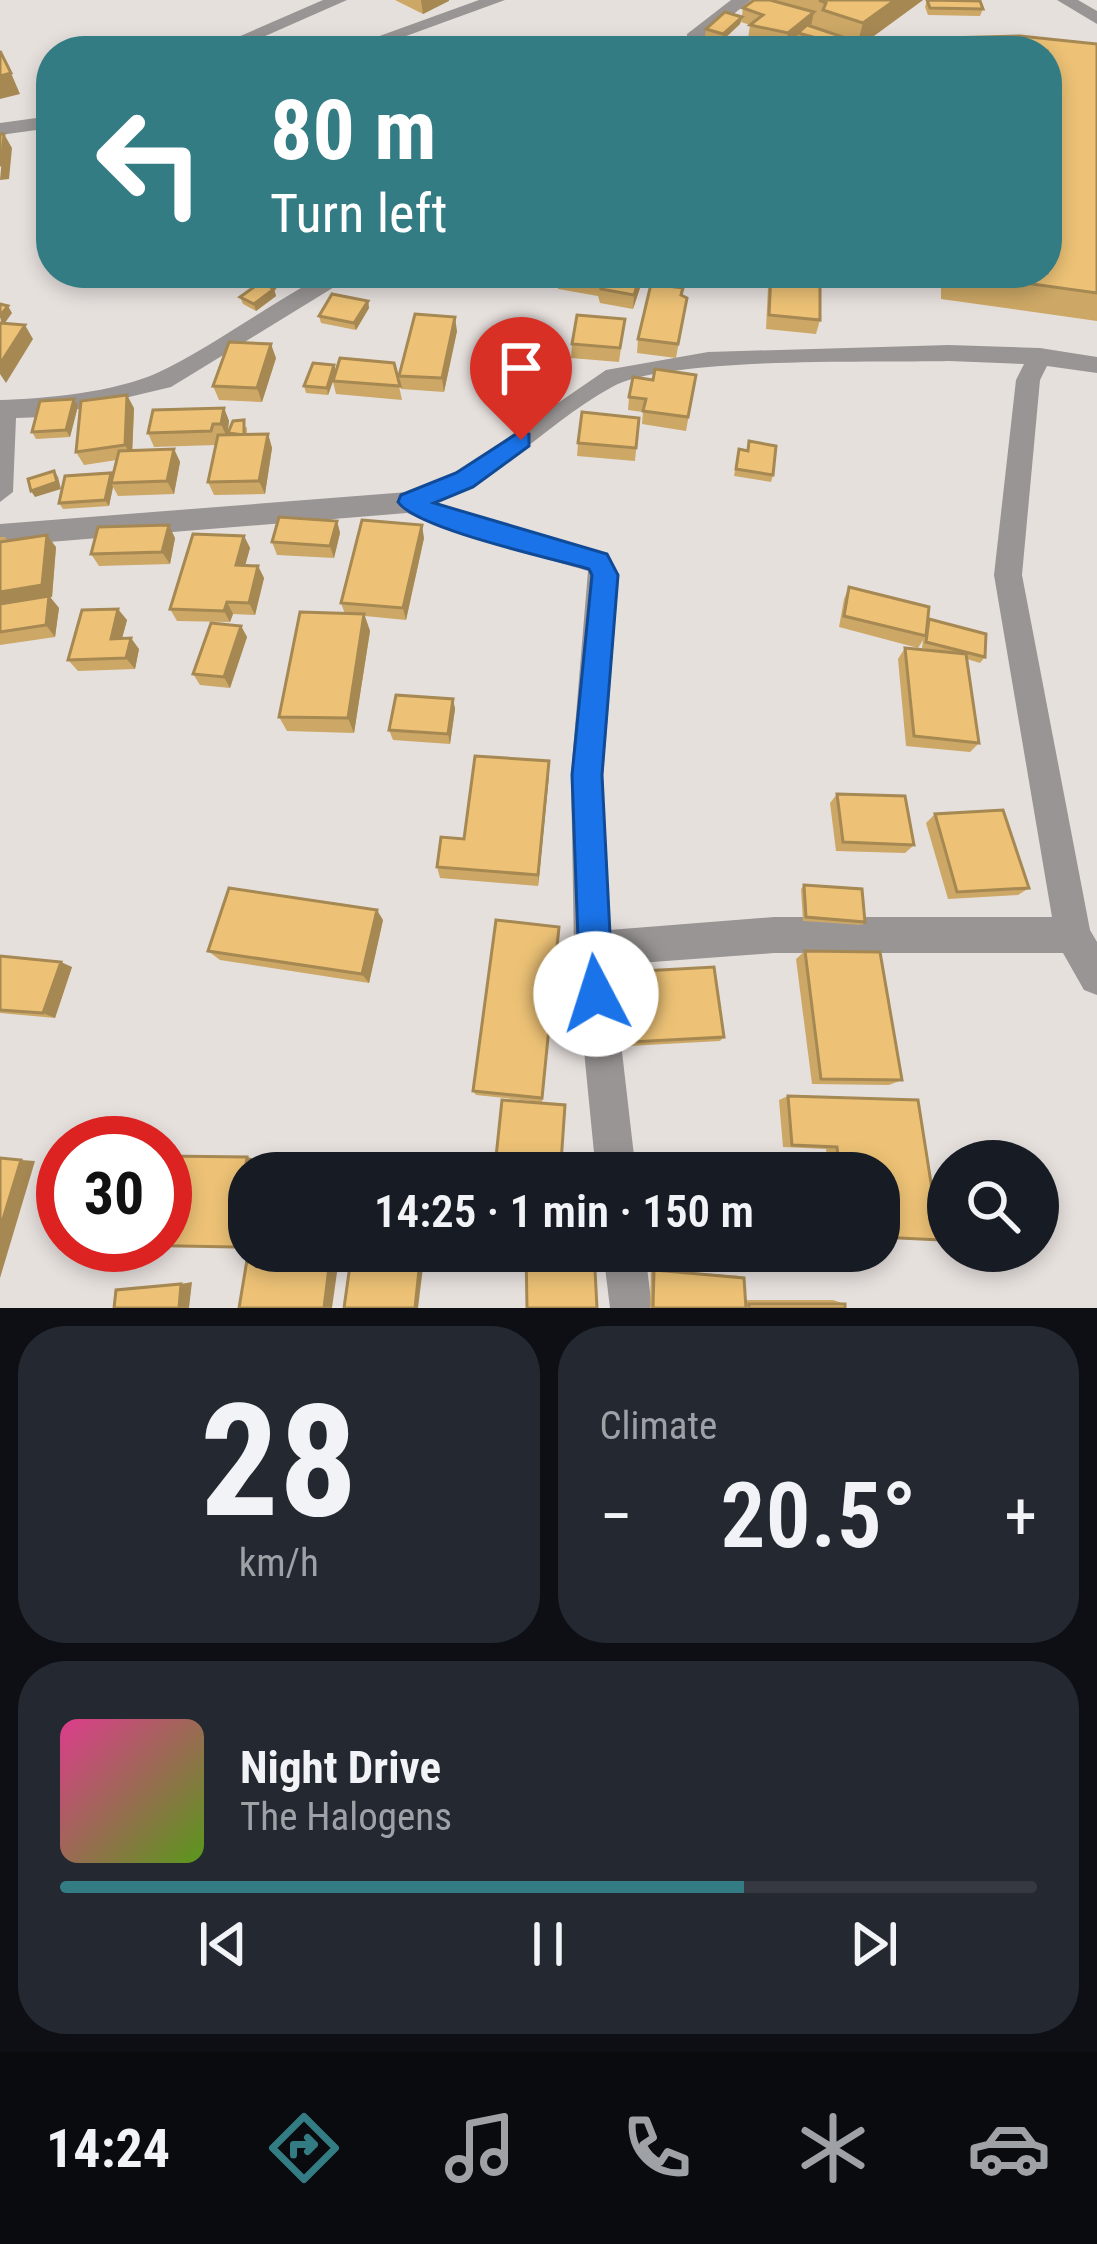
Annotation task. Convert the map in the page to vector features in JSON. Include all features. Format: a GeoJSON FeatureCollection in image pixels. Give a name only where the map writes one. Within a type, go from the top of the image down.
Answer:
{"type":"FeatureCollection","features":[{"type":"Feature","properties":{"kind":"street"},"geometry":{"type":"LineString","coordinates":[[251,36],[338,0]]}},
{"type":"Feature","properties":{"kind":"street"},"geometry":{"type":"LineString","coordinates":[[391,36],[496,0]]}},
{"type":"Feature","properties":{"kind":"street"},"geometry":{"type":"LineString","coordinates":[[696,36],[742,0]]}},
{"type":"Feature","properties":{"kind":"street"},"geometry":{"type":"LineString","coordinates":[[1066,0],[1097,19]]}},
{"type":"Feature","properties":{"kind":"street"},"geometry":{"type":"LineString","coordinates":[[0,128],[36,124]]}},
{"type":"Feature","properties":{"kind":"street"},"geometry":{"type":"LineString","coordinates":[[0,492],[2,408],[45,408],[162,381],[317,288]]}},
{"type":"Feature","properties":{"kind":"street"},"geometry":{"type":"LineString","coordinates":[[0,535],[410,502],[465,480],[606,379],[649,368],[708,359],[949,353],[1040,356],[1097,365]]}},
{"type":"Feature","properties":{"kind":"street"},"geometry":{"type":"LineString","coordinates":[[1040,356],[1028,380],[1008,575],[1072,935],[1097,977]]}},
{"type":"Feature","properties":{"kind":"street"},"geometry":{"type":"LineString","coordinates":[[410,502],[441,517],[598,562],[605,575],[587,775],[592,949],[614,1152]]}},
{"type":"Feature","properties":{"kind":"street"},"geometry":{"type":"LineString","coordinates":[[592,949],[774,935],[1072,935]]}},
{"type":"Feature","properties":{"kind":"street"},"geometry":{"type":"LineString","coordinates":[[627,1272],[631,1308]]}},
{"type":"Feature","properties":{"kind":"building"},"geometry":{"type":"Polygon","coordinates":[[[754,0],[814,12],[788,33],[750,25],[763,15],[743,8],[754,0]]]}},
{"type":"Feature","properties":{"kind":"building"},"geometry":{"type":"Polygon","coordinates":[[[819,0],[895,0],[863,23],[823,10],[826,3],[819,0]]]}},
{"type":"Feature","properties":{"kind":"building"},"geometry":{"type":"Polygon","coordinates":[[[927,0],[980,1],[983,9],[930,8],[927,0]]]}},
{"type":"Feature","properties":{"kind":"building"},"geometry":{"type":"Polygon","coordinates":[[[725,12],[742,17],[723,34],[706,29],[725,12]]]}},
{"type":"Feature","properties":{"kind":"building"},"geometry":{"type":"Polygon","coordinates":[[[807,25],[840,36],[809,36],[798,33],[807,25]]]}},
{"type":"Feature","properties":{"kind":"building"},"geometry":{"type":"Polygon","coordinates":[[[1062,40],[1097,44],[1097,293],[1061,288],[1062,40]]]}},
{"type":"Feature","properties":{"kind":"building"},"geometry":{"type":"Polygon","coordinates":[[[0,51],[11,73],[0,76],[0,51]]]}},
{"type":"Feature","properties":{"kind":"building"},"geometry":{"type":"Polygon","coordinates":[[[0,134],[4,134],[0,165],[0,134]]]}},
{"type":"Feature","properties":{"kind":"building"},"geometry":{"type":"Polygon","coordinates":[[[253,288],[274,289],[254,304],[240,297],[253,288]]]}},
{"type":"Feature","properties":{"kind":"building"},"geometry":{"type":"Polygon","coordinates":[[[601,288],[636,288],[634,295],[601,288]]]}},
{"type":"Feature","properties":{"kind":"building"},"geometry":{"type":"Polygon","coordinates":[[[650,288],[683,288],[681,295],[687,298],[678,344],[638,339],[650,288]]]}},
{"type":"Feature","properties":{"kind":"building"},"geometry":{"type":"Polygon","coordinates":[[[770,288],[820,288],[820,320],[769,315],[770,288]]]}},
{"type":"Feature","properties":{"kind":"building"},"geometry":{"type":"Polygon","coordinates":[[[332,294],[368,301],[354,323],[319,316],[332,294]]]}},
{"type":"Feature","properties":{"kind":"building"},"geometry":{"type":"Polygon","coordinates":[[[415,314],[455,317],[442,378],[399,376],[415,314]]]}},
{"type":"Feature","properties":{"kind":"building"},"geometry":{"type":"Polygon","coordinates":[[[577,315],[625,319],[620,348],[572,344],[577,315]]]}},
{"type":"Feature","properties":{"kind":"building"},"geometry":{"type":"Polygon","coordinates":[[[0,323],[25,325],[0,364],[0,323]]]}},
{"type":"Feature","properties":{"kind":"building"},"geometry":{"type":"Polygon","coordinates":[[[229,342],[271,344],[257,388],[213,386],[229,342]]]}},
{"type":"Feature","properties":{"kind":"building"},"geometry":{"type":"Polygon","coordinates":[[[340,358],[394,363],[400,386],[333,381],[340,358]]]}},
{"type":"Feature","properties":{"kind":"building"},"geometry":{"type":"Polygon","coordinates":[[[313,363],[334,365],[327,388],[304,386],[313,363]]]}},
{"type":"Feature","properties":{"kind":"building"},"geometry":{"type":"Polygon","coordinates":[[[655,369],[696,375],[688,417],[643,411],[646,399],[629,397],[633,377],[653,380],[655,369]]]}},
{"type":"Feature","properties":{"kind":"building"},"geometry":{"type":"Polygon","coordinates":[[[127,395],[125,445],[76,452],[81,401],[127,395]]]}},
{"type":"Feature","properties":{"kind":"building"},"geometry":{"type":"Polygon","coordinates":[[[74,399],[66,430],[32,432],[40,401],[74,399]]]}},
{"type":"Feature","properties":{"kind":"building"},"geometry":{"type":"Polygon","coordinates":[[[224,408],[221,424],[213,424],[211,431],[148,433],[153,410],[224,408]]]}},
{"type":"Feature","properties":{"kind":"building"},"geometry":{"type":"Polygon","coordinates":[[[582,412],[639,418],[636,448],[578,443],[582,412]]]}},
{"type":"Feature","properties":{"kind":"building"},"geometry":{"type":"Polygon","coordinates":[[[244,420],[244,435],[228,433],[233,421],[244,420]]]}},
{"type":"Feature","properties":{"kind":"building"},"geometry":{"type":"Polygon","coordinates":[[[268,434],[259,481],[208,482],[218,435],[268,434]]]}},
{"type":"Feature","properties":{"kind":"building"},"geometry":{"type":"Polygon","coordinates":[[[749,441],[776,446],[773,475],[736,469],[739,449],[748,451],[749,441]]]}},
{"type":"Feature","properties":{"kind":"building"},"geometry":{"type":"Polygon","coordinates":[[[174,449],[167,481],[111,483],[119,451],[174,449]]]}},
{"type":"Feature","properties":{"kind":"building"},"geometry":{"type":"Polygon","coordinates":[[[54,471],[57,482],[31,491],[28,479],[54,471]]]}},
{"type":"Feature","properties":{"kind":"building"},"geometry":{"type":"Polygon","coordinates":[[[111,473],[105,500],[59,503],[65,476],[111,473]]]}},
{"type":"Feature","properties":{"kind":"building"},"geometry":{"type":"Polygon","coordinates":[[[279,517],[337,521],[330,546],[272,542],[279,517]]]}},
{"type":"Feature","properties":{"kind":"building"},"geometry":{"type":"Polygon","coordinates":[[[362,520],[422,525],[403,608],[341,603],[362,520]]]}},
{"type":"Feature","properties":{"kind":"building"},"geometry":{"type":"Polygon","coordinates":[[[169,525],[162,552],[91,554],[98,527],[169,525]]]}},
{"type":"Feature","properties":{"kind":"building"},"geometry":{"type":"Polygon","coordinates":[[[193,534],[244,536],[236,565],[258,566],[249,603],[227,602],[224,611],[170,609],[193,534]]]}},
{"type":"Feature","properties":{"kind":"building"},"geometry":{"type":"Polygon","coordinates":[[[47,535],[42,585],[0,592],[0,542],[47,535]]]}},
{"type":"Feature","properties":{"kind":"building"},"geometry":{"type":"Polygon","coordinates":[[[849,587],[929,607],[926,636],[844,616],[849,587]]]}},
{"type":"Feature","properties":{"kind":"building"},"geometry":{"type":"Polygon","coordinates":[[[49,596],[46,625],[0,632],[0,604],[49,596]]]}},
{"type":"Feature","properties":{"kind":"building"},"geometry":{"type":"Polygon","coordinates":[[[118,609],[111,639],[131,638],[126,658],[68,660],[82,610],[118,609]]]}},
{"type":"Feature","properties":{"kind":"building"},"geometry":{"type":"Polygon","coordinates":[[[300,612],[364,614],[348,718],[279,717],[300,612]]]}},
{"type":"Feature","properties":{"kind":"building"},"geometry":{"type":"Polygon","coordinates":[[[929,619],[986,634],[985,657],[926,642],[929,619]]]}},
{"type":"Feature","properties":{"kind":"building"},"geometry":{"type":"Polygon","coordinates":[[[211,623],[241,626],[224,677],[193,674],[211,623]]]}},
{"type":"Feature","properties":{"kind":"building"},"geometry":{"type":"Polygon","coordinates":[[[905,648],[966,654],[979,743],[914,736],[905,648]]]}},
{"type":"Feature","properties":{"kind":"building"},"geometry":{"type":"Polygon","coordinates":[[[396,695],[453,699],[448,734],[389,730],[396,695]]]}},
{"type":"Feature","properties":{"kind":"building"},"geometry":{"type":"Polygon","coordinates":[[[475,756],[549,761],[538,875],[437,867],[441,837],[464,839],[475,756]]]}},
{"type":"Feature","properties":{"kind":"building"},"geometry":{"type":"Polygon","coordinates":[[[837,794],[905,796],[914,845],[843,842],[837,794]]]}},
{"type":"Feature","properties":{"kind":"building"},"geometry":{"type":"Polygon","coordinates":[[[1003,810],[1029,888],[957,892],[935,814],[1003,810]]]}},
{"type":"Feature","properties":{"kind":"building"},"geometry":{"type":"Polygon","coordinates":[[[804,885],[862,889],[865,922],[806,917],[804,885]]]}},
{"type":"Feature","properties":{"kind":"building"},"geometry":{"type":"Polygon","coordinates":[[[229,888],[377,910],[362,974],[208,951],[229,888]]]}},
{"type":"Feature","properties":{"kind":"building"},"geometry":{"type":"Polygon","coordinates":[[[496,920],[559,927],[542,1098],[473,1091],[496,920]]]}},
{"type":"Feature","properties":{"kind":"building"},"geometry":{"type":"Polygon","coordinates":[[[805,951],[880,952],[902,1080],[821,1079],[805,951]]]}},
{"type":"Feature","properties":{"kind":"building"},"geometry":{"type":"Polygon","coordinates":[[[0,956],[61,962],[43,1013],[0,1010],[0,956]]]}},
{"type":"Feature","properties":{"kind":"building"},"geometry":{"type":"Polygon","coordinates":[[[714,967],[724,1037],[631,1042],[625,972],[714,967]]]}},
{"type":"Feature","properties":{"kind":"building"},"geometry":{"type":"Polygon","coordinates":[[[788,1096],[918,1100],[927,1157],[927,1239],[900,1238],[900,1152],[838,1152],[837,1147],[792,1145],[788,1096]]]}},
{"type":"Feature","properties":{"kind":"building"},"geometry":{"type":"Polygon","coordinates":[[[502,1100],[565,1105],[562,1152],[497,1152],[502,1100]]]}},
{"type":"Feature","properties":{"kind":"building"},"geometry":{"type":"Polygon","coordinates":[[[192,1156],[228,1157],[228,1247],[192,1246],[192,1156]]]}},
{"type":"Feature","properties":{"kind":"building"},"geometry":{"type":"Polygon","coordinates":[[[0,1158],[21,1160],[0,1229],[0,1158]]]}},
{"type":"Feature","properties":{"kind":"building"},"geometry":{"type":"Polygon","coordinates":[[[245,1272],[328,1272],[324,1308],[239,1308],[245,1272]]]}},
{"type":"Feature","properties":{"kind":"building"},"geometry":{"type":"Polygon","coordinates":[[[349,1272],[419,1272],[415,1308],[344,1308],[349,1272]]]}},
{"type":"Feature","properties":{"kind":"building"},"geometry":{"type":"Polygon","coordinates":[[[526,1272],[595,1272],[597,1308],[527,1308],[526,1272]]]}},
{"type":"Feature","properties":{"kind":"building"},"geometry":{"type":"Polygon","coordinates":[[[654,1272],[744,1278],[746,1308],[653,1308],[654,1272]]]}},
{"type":"Feature","properties":{"kind":"building"},"geometry":{"type":"Polygon","coordinates":[[[181,1284],[179,1308],[114,1308],[116,1290],[181,1284]]]}},
{"type":"Feature","properties":{"kind":"building"},"geometry":{"type":"Polygon","coordinates":[[[749,1304],[845,1304],[845,1308],[749,1308],[749,1304]]]}},
{"type":"Feature","properties":{"kind":"route"},"geometry":{"type":"LineString","coordinates":[[521,440],[465,480],[410,502],[441,517],[598,562],[605,575],[587,775],[596,994]]}}]}
